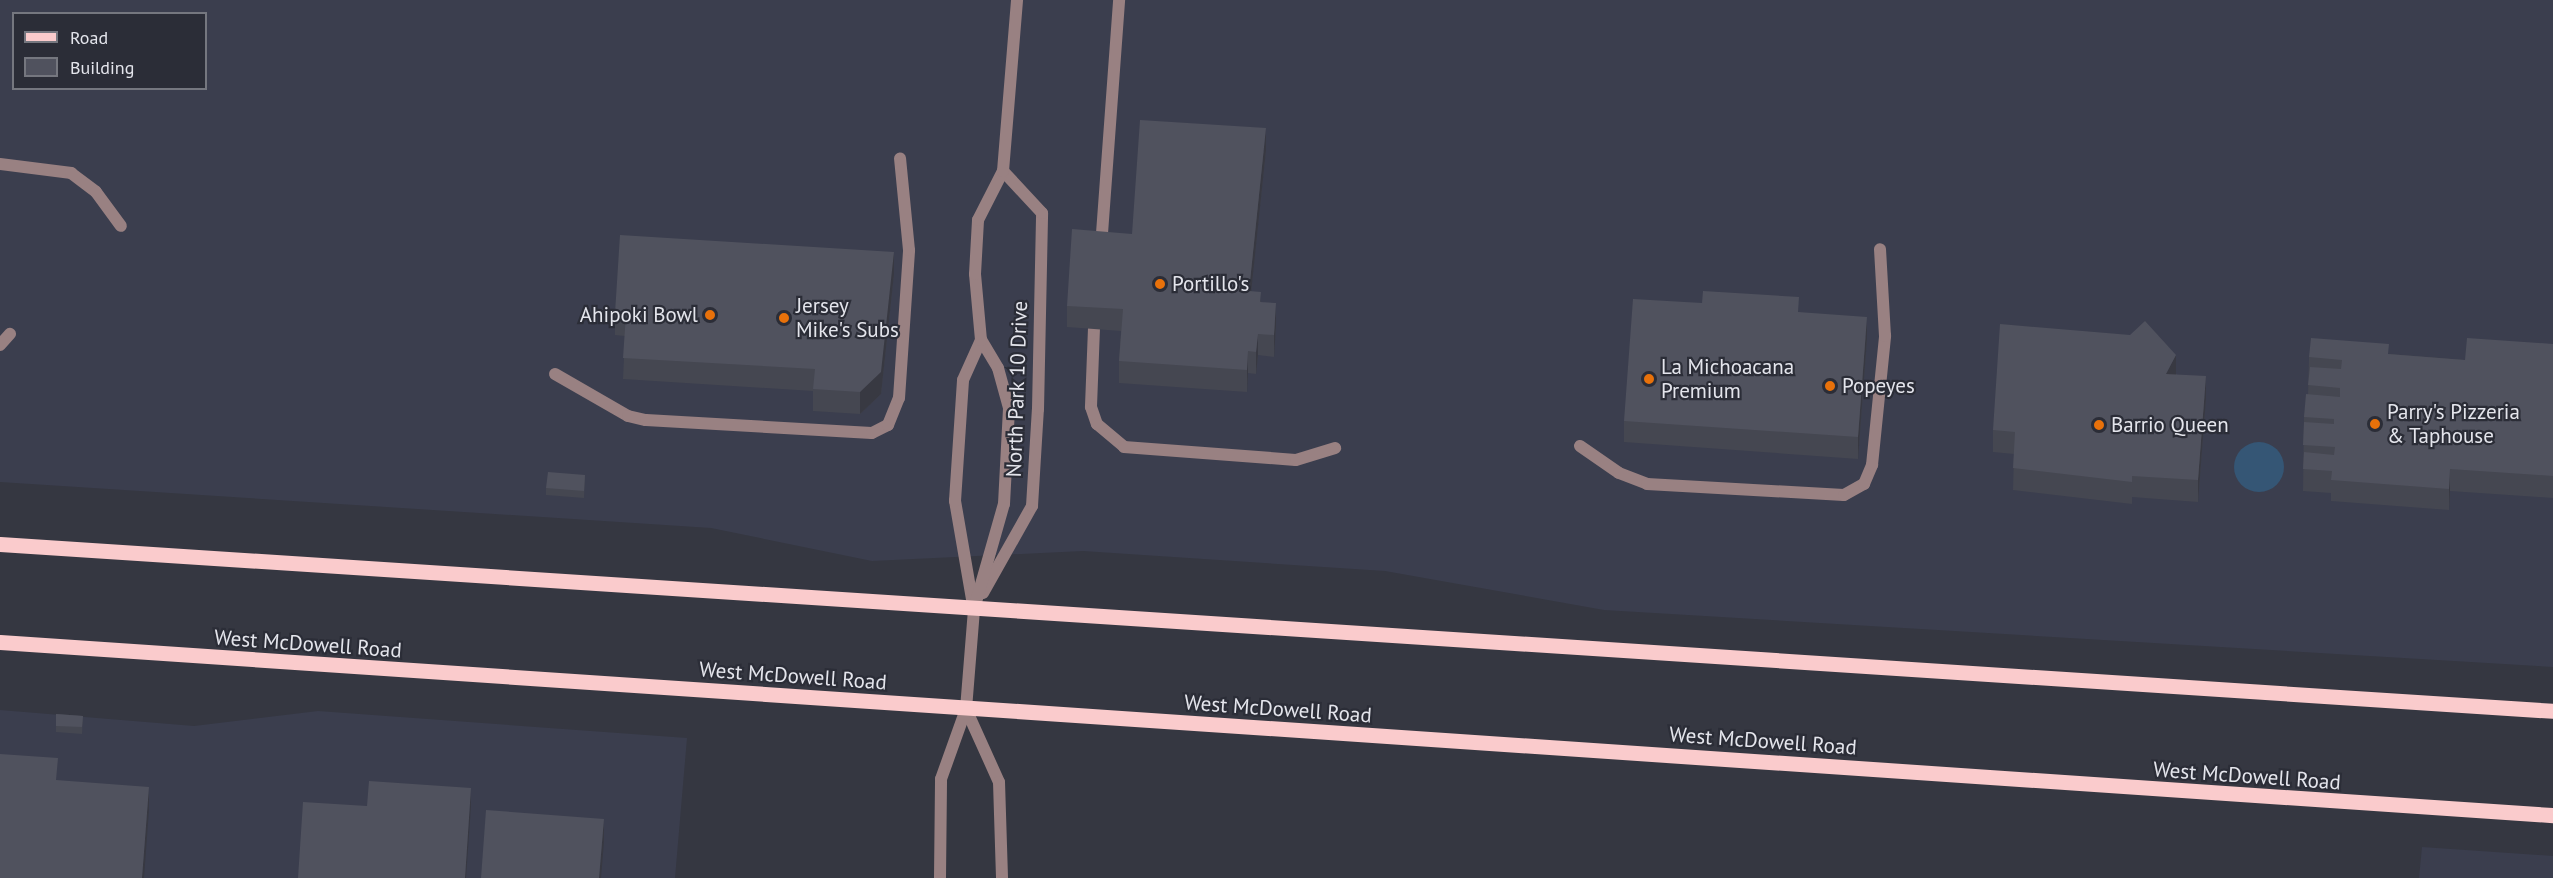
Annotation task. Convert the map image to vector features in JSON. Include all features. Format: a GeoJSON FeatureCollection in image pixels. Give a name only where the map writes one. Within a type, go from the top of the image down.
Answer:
{"type":"FeatureCollection","features":[{"type":"Feature","properties":{"kind":"main road"},"geometry":{"type":"LineString","coordinates":[[0,544],[2553,711]]}},
{"type":"Feature","properties":{"kind":"main road","name":"West McDowell Road"},"geometry":{"type":"LineString","coordinates":[[0,642],[2553,815]]}},
{"type":"Feature","properties":{"kind":"lane","name":"North Park 10 Drive"},"geometry":{"type":"LineString","coordinates":[[966,709],[974,609],[1004,504],[1009,408],[998,368],[981,340],[975,274],[978,220],[1003,171],[1017,0]]}},
{"type":"Feature","properties":{"kind":"lane"},"geometry":{"type":"LineString","coordinates":[[1101,252],[1119,0]]}},
{"type":"Feature","properties":{"kind":"lane"},"geometry":{"type":"LineString","coordinates":[[555,374],[628,416],[646,420],[872,433],[888,425],[899,398],[909,250],[900,158]]}},
{"type":"Feature","properties":{"kind":"lane"},"geometry":{"type":"LineString","coordinates":[[0,164],[71,173],[96,192],[121,226]]}},
{"type":"Feature","properties":{"kind":"lane","name":"North Park 10 Drive"},"geometry":{"type":"LineString","coordinates":[[974,609],[1032,506],[1042,213],[1003,171]]}},
{"type":"Feature","properties":{"kind":"lane"},"geometry":{"type":"LineString","coordinates":[[1580,446],[1619,473],[1647,484],[1844,495],[1864,484],[1872,465],[1886,336],[1880,249]]}},
{"type":"Feature","properties":{"kind":"lane"},"geometry":{"type":"LineString","coordinates":[[1094,328],[1091,407],[1097,424],[1124,447],[1296,460],[1335,448]]}},
{"type":"Feature","properties":{"kind":"lane"},"geometry":{"type":"LineString","coordinates":[[0,345],[10,334]]}},
{"type":"Feature","properties":{"kind":"lane","name":"North Park 10 Drive"},"geometry":{"type":"LineString","coordinates":[[974,609],[956,501],[963,380],[981,340]]}},
{"type":"Feature","properties":{"kind":"lane"},"geometry":{"type":"LineString","coordinates":[[940,878],[940,779],[966,709]]}},
{"type":"Feature","properties":{"kind":"lane"},"geometry":{"type":"LineString","coordinates":[[966,709],[999,782],[1002,878]]}},
{"type":"Feature","properties":{"kind":"shaded area"},"geometry":{"type":"Polygon","coordinates":[[[0,0],[2553,0],[2553,667],[1604,610],[1385,571],[1083,551],[872,561],[711,528],[0,482],[0,0]]]}},
{"type":"Feature","properties":{"kind":"shaded area"},"geometry":{"type":"Polygon","coordinates":[[[0,710],[194,726],[318,711],[687,738],[675,878],[0,878],[0,710]]]}},
{"type":"Feature","properties":{"kind":"shaded area"},"geometry":{"type":"Polygon","coordinates":[[[2422,847],[2553,856],[2553,878],[2419,878],[2422,847]]]}},
{"type":"Feature","properties":{"kind":"water"},"geometry":{"type":"Polygon","coordinates":[[[2259,442],[2273,446],[2280,453],[2284,467],[2280,481],[2273,488],[2259,492],[2245,488],[2238,481],[2234,467],[2238,453],[2245,446],[2259,442]]]}},
{"type":"Feature","properties":{"kind":"building","name":"Portillo's"},"geometry":{"type":"Polygon","coordinates":[[[1140,120],[1266,128],[1249,291],[1261,292],[1260,302],[1276,303],[1274,335],[1258,334],[1256,352],[1248,351],[1247,370],[1119,361],[1123,309],[1067,306],[1072,229],[1132,234],[1140,120]]]}},
{"type":"Feature","properties":{"kind":"building"},"geometry":{"type":"Polygon","coordinates":[[[620,235],[894,252],[881,372],[860,392],[813,389],[815,369],[623,358],[626,314],[615,313],[620,235]]]}},
{"type":"Feature","properties":{"kind":"building"},"geometry":{"type":"Polygon","coordinates":[[[1703,291],[1799,297],[1798,312],[1867,317],[1858,437],[1624,421],[1633,299],[1702,303],[1703,291]]]}},
{"type":"Feature","properties":{"kind":"building","name":"Barrio Queen"},"geometry":{"type":"Polygon","coordinates":[[[2145,321],[2176,355],[2166,374],[2206,376],[2198,480],[2132,476],[2132,482],[2013,468],[2015,432],[1993,430],[2000,324],[2130,335],[2145,321]]]}},
{"type":"Feature","properties":{"kind":"building"},"geometry":{"type":"Polygon","coordinates":[[[2311,338],[2389,344],[2388,354],[2465,360],[2467,338],[2553,344],[2553,476],[2450,469],[2449,489],[2331,480],[2332,471],[2303,469],[2304,452],[2334,455],[2335,447],[2303,445],[2304,422],[2334,424],[2334,419],[2304,417],[2306,394],[2340,397],[2340,388],[2308,385],[2310,367],[2341,369],[2342,360],[2309,357],[2311,338]]]}},
{"type":"Feature","properties":{"kind":"building"},"geometry":{"type":"Polygon","coordinates":[[[548,472],[585,475],[584,491],[546,488],[548,472]]]}},
{"type":"Feature","properties":{"kind":"building"},"geometry":{"type":"Polygon","coordinates":[[[56,714],[83,716],[82,727],[56,726],[56,714]]]}},
{"type":"Feature","properties":{"kind":"building"},"geometry":{"type":"Polygon","coordinates":[[[0,754],[58,758],[56,780],[149,787],[142,878],[0,878],[0,754]]]}},
{"type":"Feature","properties":{"kind":"building"},"geometry":{"type":"Polygon","coordinates":[[[369,781],[471,788],[465,878],[298,878],[303,802],[367,806],[369,781]]]}},
{"type":"Feature","properties":{"kind":"building"},"geometry":{"type":"Polygon","coordinates":[[[486,810],[604,819],[599,878],[481,878],[486,810]]]}},
{"type":"Feature","properties":{"kind":"place","name":"Portillo's"},"geometry":{"type":"Point","coordinates":[1160,284]}},
{"type":"Feature","properties":{"kind":"place","name":"Ahipoki Bowl"},"geometry":{"type":"Point","coordinates":[710,315]}},
{"type":"Feature","properties":{"kind":"place","name":"Jersey Mike's Subs"},"geometry":{"type":"Point","coordinates":[784,318]}},
{"type":"Feature","properties":{"kind":"place","name":"La Michoacana Premium"},"geometry":{"type":"Point","coordinates":[1649,379]}},
{"type":"Feature","properties":{"kind":"place","name":"Popeyes"},"geometry":{"type":"Point","coordinates":[1830,386]}},
{"type":"Feature","properties":{"kind":"place","name":"Parry's Pizzeria & Taphouse"},"geometry":{"type":"Point","coordinates":[2375,424]}},
{"type":"Feature","properties":{"kind":"place","name":"Barrio Queen"},"geometry":{"type":"Point","coordinates":[2099,425]}}]}
